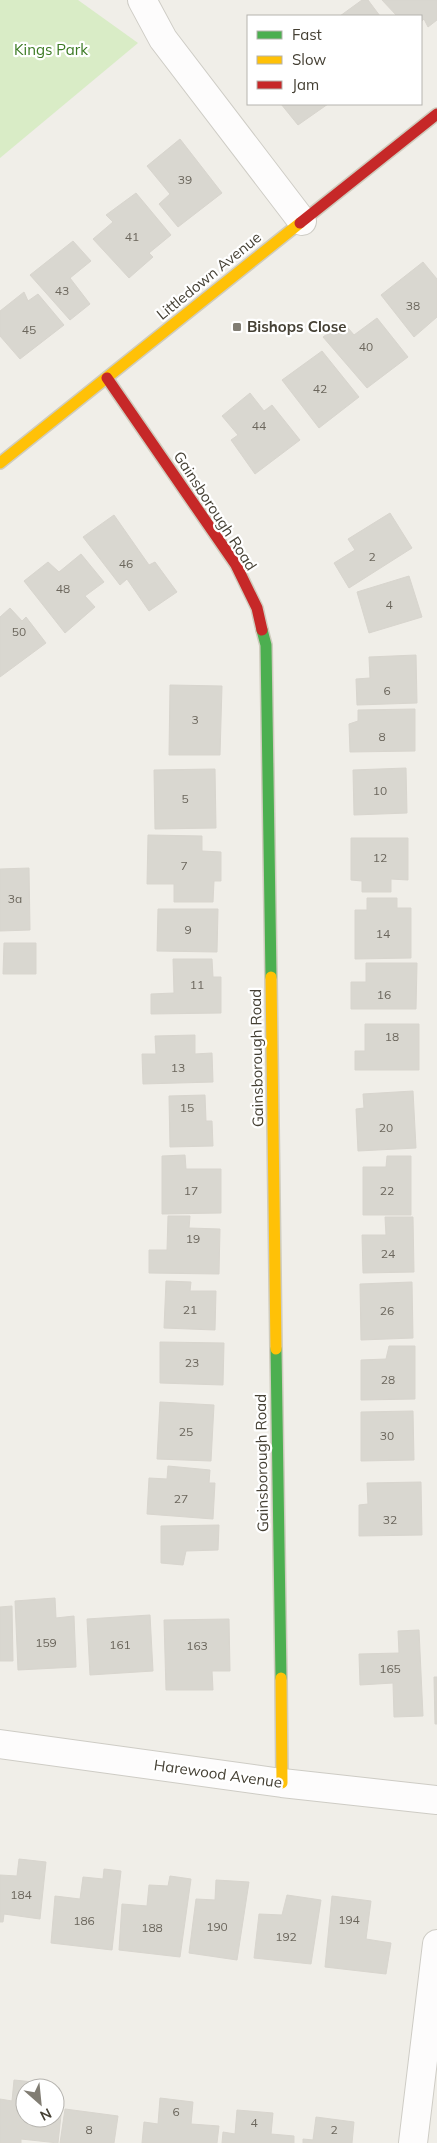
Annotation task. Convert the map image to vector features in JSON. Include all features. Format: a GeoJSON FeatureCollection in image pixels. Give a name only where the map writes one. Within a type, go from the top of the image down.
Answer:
{"type":"FeatureCollection","features":[{"type":"Feature","properties":{"kind":"street"},"geometry":{"type":"LineString","coordinates":[[142,0],[164,39],[302,221]]}},
{"type":"Feature","properties":{"kind":"street","name":"Littledown Avenue"},"geometry":{"type":"LineString","coordinates":[[0,463],[437,114]]}},
{"type":"Feature","properties":{"kind":"street","name":"Gainsborough Road"},"geometry":{"type":"LineString","coordinates":[[107,378],[236,565],[257,608],[266,645],[282,1783]]}},
{"type":"Feature","properties":{"kind":"street","name":"Harewood Avenue"},"geometry":{"type":"LineString","coordinates":[[0,1744],[282,1783],[437,1800]]}},
{"type":"Feature","properties":{"kind":"street"},"geometry":{"type":"LineString","coordinates":[[413,2143],[437,1944]]}},
{"type":"Feature","properties":{"kind":"green space","name":"Kings Park"},"geometry":{"type":"Polygon","coordinates":[[[0,0],[78,0],[138,43],[0,158],[0,0]]]}},
{"type":"Feature","properties":{"kind":"building"},"geometry":{"type":"Polygon","coordinates":[[[362,0],[368,0],[379,15],[341,15],[362,0]]]}},
{"type":"Feature","properties":{"kind":"building"},"geometry":{"type":"Polygon","coordinates":[[[382,0],[437,0],[437,20],[428,27],[424,19],[422,21],[422,15],[396,15],[382,0]]]}},
{"type":"Feature","properties":{"kind":"building"},"geometry":{"type":"Polygon","coordinates":[[[282,105],[327,105],[298,125],[282,105]]]}},
{"type":"Feature","properties":{"kind":"building"},"geometry":{"type":"Polygon","coordinates":[[[180,139],[222,193],[178,227],[159,204],[170,194],[147,166],[180,139]]]}},
{"type":"Feature","properties":{"kind":"building"},"geometry":{"type":"Polygon","coordinates":[[[136,193],[171,235],[149,253],[153,257],[129,278],[93,239],[113,222],[106,215],[136,193]]]}},
{"type":"Feature","properties":{"kind":"building"},"geometry":{"type":"Polygon","coordinates":[[[73,241],[91,261],[70,278],[90,304],[70,320],[30,275],[73,241]]]}},
{"type":"Feature","properties":{"kind":"building"},"geometry":{"type":"Polygon","coordinates":[[[423,262],[437,279],[437,317],[414,337],[381,295],[423,262]]]}},
{"type":"Feature","properties":{"kind":"building"},"geometry":{"type":"Polygon","coordinates":[[[24,292],[28,301],[38,294],[64,325],[20,359],[0,336],[0,311],[24,292]]]}},
{"type":"Feature","properties":{"kind":"building"},"geometry":{"type":"Polygon","coordinates":[[[377,318],[408,357],[367,388],[323,337],[343,322],[354,335],[377,318]]]}},
{"type":"Feature","properties":{"kind":"building"},"geometry":{"type":"Polygon","coordinates":[[[322,351],[359,397],[319,428],[282,380],[322,351]]]}},
{"type":"Feature","properties":{"kind":"building"},"geometry":{"type":"Polygon","coordinates":[[[250,393],[264,411],[272,405],[300,440],[255,474],[231,440],[238,435],[222,416],[250,393]]]}},
{"type":"Feature","properties":{"kind":"building"},"geometry":{"type":"Polygon","coordinates":[[[390,513],[412,548],[349,588],[334,563],[355,550],[348,539],[390,513]]]}},
{"type":"Feature","properties":{"kind":"building"},"geometry":{"type":"Polygon","coordinates":[[[114,515],[149,565],[155,562],[177,592],[149,611],[127,579],[120,585],[83,537],[114,515]]]}},
{"type":"Feature","properties":{"kind":"building"},"geometry":{"type":"Polygon","coordinates":[[[81,554],[104,582],[85,596],[95,607],[65,633],[24,581],[48,562],[59,572],[81,554]]]}},
{"type":"Feature","properties":{"kind":"building"},"geometry":{"type":"Polygon","coordinates":[[[409,576],[422,617],[369,633],[357,592],[409,576]]]}},
{"type":"Feature","properties":{"kind":"building"},"geometry":{"type":"Polygon","coordinates":[[[10,608],[22,621],[26,617],[46,643],[0,677],[0,617],[10,608]]]}},
{"type":"Feature","properties":{"kind":"building"},"geometry":{"type":"Polygon","coordinates":[[[416,655],[417,703],[357,705],[356,679],[370,678],[369,657],[416,655]]]}},
{"type":"Feature","properties":{"kind":"building"},"geometry":{"type":"Polygon","coordinates":[[[170,685],[222,686],[220,755],[169,755],[170,685]]]}},
{"type":"Feature","properties":{"kind":"building"},"geometry":{"type":"Polygon","coordinates":[[[415,709],[415,751],[350,752],[349,724],[358,721],[358,710],[415,709]]]}},
{"type":"Feature","properties":{"kind":"building"},"geometry":{"type":"Polygon","coordinates":[[[406,768],[407,813],[354,815],[353,770],[406,768]]]}},
{"type":"Feature","properties":{"kind":"building"},"geometry":{"type":"Polygon","coordinates":[[[215,769],[216,828],[155,829],[154,770],[215,769]]]}},
{"type":"Feature","properties":{"kind":"building"},"geometry":{"type":"Polygon","coordinates":[[[148,835],[202,836],[202,851],[221,852],[221,881],[214,881],[213,902],[174,902],[174,884],[147,884],[148,835]]]}},
{"type":"Feature","properties":{"kind":"building"},"geometry":{"type":"Polygon","coordinates":[[[351,838],[408,838],[408,880],[391,879],[391,892],[362,892],[362,881],[351,880],[351,838]]]}},
{"type":"Feature","properties":{"kind":"building"},"geometry":{"type":"Polygon","coordinates":[[[29,868],[30,930],[0,931],[0,869],[29,868]]]}},
{"type":"Feature","properties":{"kind":"building"},"geometry":{"type":"Polygon","coordinates":[[[367,898],[397,898],[397,908],[411,908],[411,958],[355,959],[355,910],[367,910],[367,898]]]}},
{"type":"Feature","properties":{"kind":"building"},"geometry":{"type":"Polygon","coordinates":[[[158,909],[218,909],[217,952],[157,951],[158,909]]]}},
{"type":"Feature","properties":{"kind":"building"},"geometry":{"type":"Polygon","coordinates":[[[4,943],[36,943],[36,974],[3,974],[4,943]]]}},
{"type":"Feature","properties":{"kind":"building"},"geometry":{"type":"Polygon","coordinates":[[[173,959],[212,959],[213,977],[221,977],[221,1013],[151,1014],[151,994],[174,993],[173,959]]]}},
{"type":"Feature","properties":{"kind":"building"},"geometry":{"type":"Polygon","coordinates":[[[366,963],[417,963],[416,1009],[351,1009],[351,982],[366,982],[366,963]]]}},
{"type":"Feature","properties":{"kind":"building"},"geometry":{"type":"Polygon","coordinates":[[[365,1024],[419,1024],[419,1070],[355,1070],[355,1051],[365,1051],[365,1024]]]}},
{"type":"Feature","properties":{"kind":"building"},"geometry":{"type":"Polygon","coordinates":[[[195,1035],[195,1054],[212,1053],[213,1082],[143,1084],[142,1054],[156,1054],[155,1036],[195,1035]]]}},
{"type":"Feature","properties":{"kind":"building"},"geometry":{"type":"Polygon","coordinates":[[[413,1091],[416,1148],[358,1151],[356,1109],[364,1108],[363,1094],[413,1091]]]}},
{"type":"Feature","properties":{"kind":"building"},"geometry":{"type":"Polygon","coordinates":[[[205,1095],[206,1121],[212,1121],[213,1146],[170,1147],[169,1096],[205,1095]]]}},
{"type":"Feature","properties":{"kind":"building"},"geometry":{"type":"Polygon","coordinates":[[[185,1155],[186,1169],[221,1169],[221,1213],[162,1214],[162,1156],[185,1155]]]}},
{"type":"Feature","properties":{"kind":"building"},"geometry":{"type":"Polygon","coordinates":[[[387,1156],[411,1156],[411,1215],[363,1215],[363,1167],[386,1167],[387,1156]]]}},
{"type":"Feature","properties":{"kind":"building"},"geometry":{"type":"Polygon","coordinates":[[[168,1216],[190,1216],[189,1228],[220,1229],[219,1274],[149,1273],[149,1250],[167,1250],[168,1216]]]}},
{"type":"Feature","properties":{"kind":"building"},"geometry":{"type":"Polygon","coordinates":[[[385,1217],[413,1217],[414,1272],[363,1273],[362,1235],[386,1235],[385,1217]]]}},
{"type":"Feature","properties":{"kind":"building"},"geometry":{"type":"Polygon","coordinates":[[[166,1281],[191,1282],[190,1291],[216,1291],[215,1330],[164,1328],[166,1281]]]}},
{"type":"Feature","properties":{"kind":"building"},"geometry":{"type":"Polygon","coordinates":[[[412,1282],[413,1338],[361,1340],[360,1284],[412,1282]]]}},
{"type":"Feature","properties":{"kind":"building"},"geometry":{"type":"Polygon","coordinates":[[[160,1342],[224,1343],[223,1385],[160,1383],[160,1342]]]}},
{"type":"Feature","properties":{"kind":"building"},"geometry":{"type":"Polygon","coordinates":[[[389,1346],[415,1346],[415,1399],[361,1400],[361,1360],[386,1359],[389,1346]]]}},
{"type":"Feature","properties":{"kind":"building"},"geometry":{"type":"Polygon","coordinates":[[[160,1402],[214,1405],[211,1461],[157,1459],[160,1402]]]}},
{"type":"Feature","properties":{"kind":"building"},"geometry":{"type":"Polygon","coordinates":[[[413,1411],[414,1460],[361,1461],[361,1412],[413,1411]]]}},
{"type":"Feature","properties":{"kind":"building"},"geometry":{"type":"Polygon","coordinates":[[[168,1466],[210,1470],[209,1483],[215,1483],[213,1519],[147,1514],[149,1478],[167,1479],[168,1466]]]}},
{"type":"Feature","properties":{"kind":"building"},"geometry":{"type":"Polygon","coordinates":[[[421,1482],[422,1535],[359,1536],[359,1505],[368,1504],[367,1483],[421,1482]]]}},
{"type":"Feature","properties":{"kind":"building"},"geometry":{"type":"Polygon","coordinates":[[[219,1525],[218,1550],[186,1551],[183,1565],[161,1563],[161,1526],[219,1525]]]}},
{"type":"Feature","properties":{"kind":"building"},"geometry":{"type":"Polygon","coordinates":[[[55,1598],[56,1618],[74,1616],[76,1667],[18,1670],[15,1601],[55,1598]]]}},
{"type":"Feature","properties":{"kind":"building"},"geometry":{"type":"Polygon","coordinates":[[[12,1606],[13,1661],[0,1661],[0,1607],[12,1606]]]}},
{"type":"Feature","properties":{"kind":"building"},"geometry":{"type":"Polygon","coordinates":[[[150,1615],[153,1671],[90,1675],[87,1619],[150,1615]]]}},
{"type":"Feature","properties":{"kind":"building"},"geometry":{"type":"Polygon","coordinates":[[[229,1619],[230,1671],[212,1671],[213,1690],[166,1690],[164,1620],[229,1619]]]}},
{"type":"Feature","properties":{"kind":"building"},"geometry":{"type":"Polygon","coordinates":[[[419,1630],[423,1716],[394,1717],[393,1683],[360,1685],[359,1654],[399,1653],[398,1631],[419,1630]]]}},
{"type":"Feature","properties":{"kind":"building"},"geometry":{"type":"Polygon","coordinates":[[[434,1677],[437,1677],[437,1724],[435,1724],[434,1677]]]}},
{"type":"Feature","properties":{"kind":"building"},"geometry":{"type":"Polygon","coordinates":[[[19,1859],[46,1862],[40,1919],[4,1914],[3,1922],[0,1922],[0,1875],[17,1876],[19,1859]]]}},
{"type":"Feature","properties":{"kind":"building"},"geometry":{"type":"Polygon","coordinates":[[[104,1869],[121,1871],[112,1950],[51,1943],[55,1896],[80,1899],[83,1877],[103,1879],[104,1869]]]}},
{"type":"Feature","properties":{"kind":"building"},"geometry":{"type":"Polygon","coordinates":[[[170,1876],[191,1879],[180,1957],[119,1950],[122,1904],[147,1906],[149,1885],[168,1886],[170,1876]]]}},
{"type":"Feature","properties":{"kind":"building"},"geometry":{"type":"Polygon","coordinates":[[[216,1880],[249,1882],[237,1960],[189,1953],[196,1899],[215,1900],[216,1880]]]}},
{"type":"Feature","properties":{"kind":"building"},"geometry":{"type":"Polygon","coordinates":[[[287,1895],[321,1900],[311,1964],[254,1958],[259,1914],[282,1915],[287,1895]]]}},
{"type":"Feature","properties":{"kind":"building"},"geometry":{"type":"Polygon","coordinates":[[[332,1896],[371,1901],[366,1939],[391,1943],[386,1974],[325,1967],[332,1896]]]}},
{"type":"Feature","properties":{"kind":"building"},"geometry":{"type":"Polygon","coordinates":[[[15,2080],[15,2128],[60,2128],[58,2143],[21,2139],[21,2143],[0,2143],[0,2099],[12,2101],[15,2080]]]}},
{"type":"Feature","properties":{"kind":"building"},"geometry":{"type":"Polygon","coordinates":[[[160,2098],[193,2102],[191,2124],[219,2126],[217,2143],[142,2143],[144,2122],[158,2124],[160,2098]]]}},
{"type":"Feature","properties":{"kind":"building"},"geometry":{"type":"Polygon","coordinates":[[[65,2109],[118,2116],[114,2143],[60,2143],[62,2128],[65,2128],[65,2109]]]}},
{"type":"Feature","properties":{"kind":"building"},"geometry":{"type":"Polygon","coordinates":[[[237,2110],[273,2113],[271,2134],[294,2136],[294,2143],[222,2143],[223,2132],[235,2134],[237,2110]]]}},
{"type":"Feature","properties":{"kind":"building"},"geometry":{"type":"Polygon","coordinates":[[[316,2117],[354,2122],[352,2143],[303,2143],[303,2139],[313,2140],[316,2117]]]}},
{"type":"Feature","properties":{"kind":"traffic: fast"},"geometry":{"type":"LineString","coordinates":[[262,630],[266,645],[271,977]]}},
{"type":"Feature","properties":{"kind":"traffic: fast"},"geometry":{"type":"LineString","coordinates":[[276,1349],[281,1678]]}},
{"type":"Feature","properties":{"kind":"traffic: slow"},"geometry":{"type":"LineString","coordinates":[[0,463],[300,223]]}},
{"type":"Feature","properties":{"kind":"traffic: slow"},"geometry":{"type":"LineString","coordinates":[[271,977],[276,1349]]}},
{"type":"Feature","properties":{"kind":"traffic: slow"},"geometry":{"type":"LineString","coordinates":[[281,1678],[282,1783]]}},
{"type":"Feature","properties":{"kind":"traffic: jam"},"geometry":{"type":"LineString","coordinates":[[300,223],[437,114]]}},
{"type":"Feature","properties":{"kind":"traffic: jam"},"geometry":{"type":"LineString","coordinates":[[107,378],[236,565],[257,608],[262,630]]}},
{"type":"Feature","properties":{"kind":"place","name":"Bishops Close"},"geometry":{"type":"Point","coordinates":[237,327]}}]}
